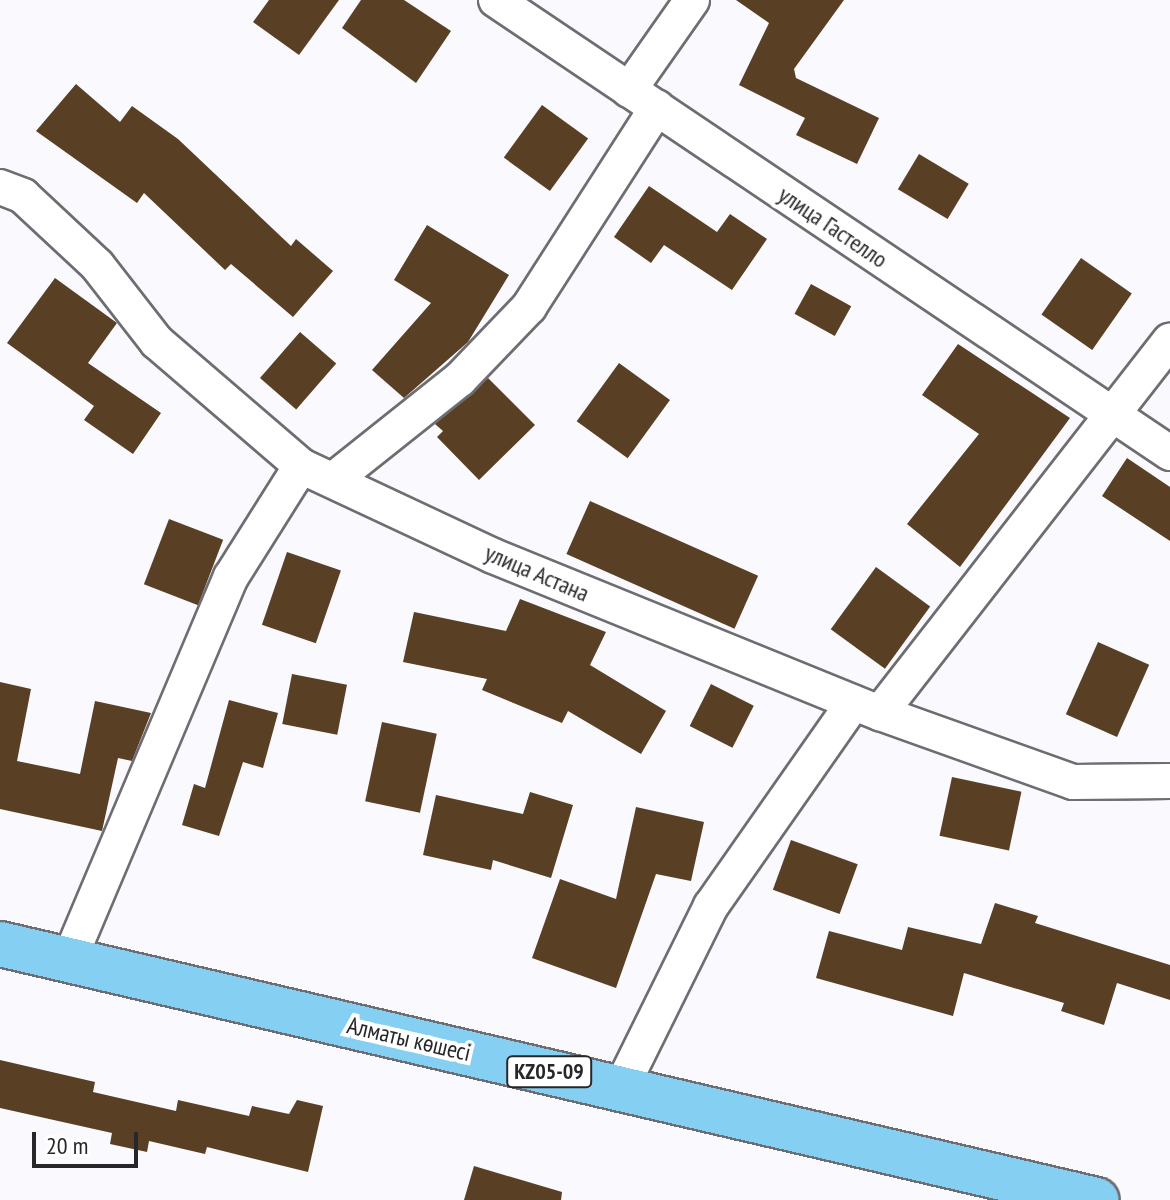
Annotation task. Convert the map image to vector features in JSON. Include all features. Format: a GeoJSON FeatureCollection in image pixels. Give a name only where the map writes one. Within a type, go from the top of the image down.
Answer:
{"type":"FeatureCollection","features":[{"type":"Feature","properties":{"kind":"main road","name":"Алматы көшесі"},"geometry":{"type":"LineString","coordinates":[[0,944],[1097,1200]]}},
{"type":"Feature","properties":{"kind":"street","name":"улица Гастелло"},"geometry":{"type":"LineString","coordinates":[[496,0],[1170,453]]}},
{"type":"Feature","properties":{"kind":"street"},"geometry":{"type":"LineString","coordinates":[[333,480],[460,379],[529,307],[643,99],[692,0]]}},
{"type":"Feature","properties":{"kind":"street","name":"улица Астана"},"geometry":{"type":"LineString","coordinates":[[0,187],[45,216],[97,265],[157,342],[301,466],[493,556],[866,708],[1073,782],[1170,781]]}},
{"type":"Feature","properties":{"kind":"street"},"geometry":{"type":"LineString","coordinates":[[621,1088],[711,906],[866,708],[1114,415],[1170,341]]}},
{"type":"Feature","properties":{"kind":"street"},"geometry":{"type":"LineString","coordinates":[[69,960],[231,577],[301,466]]}},
{"type":"Feature","properties":{"kind":"building"},"geometry":{"type":"Polygon","coordinates":[[[269,0],[339,0],[299,55],[253,22],[269,0]]]}},
{"type":"Feature","properties":{"kind":"building"},"geometry":{"type":"Polygon","coordinates":[[[361,0],[404,0],[451,31],[416,83],[342,28],[361,0]]]}},
{"type":"Feature","properties":{"kind":"building"},"geometry":{"type":"Polygon","coordinates":[[[736,0],[844,0],[794,69],[796,78],[879,118],[857,164],[796,135],[805,118],[739,85],[769,23],[736,0]]]}},
{"type":"Feature","properties":{"kind":"building"},"geometry":{"type":"Polygon","coordinates":[[[76,84],[120,122],[132,106],[178,139],[291,246],[296,239],[333,271],[293,317],[231,264],[225,270],[144,193],[137,203],[36,131],[76,84]]]}},
{"type":"Feature","properties":{"kind":"building"},"geometry":{"type":"Polygon","coordinates":[[[542,105],[588,139],[550,191],[504,158],[542,105]]]}},
{"type":"Feature","properties":{"kind":"building"},"geometry":{"type":"Polygon","coordinates":[[[919,154],[969,184],[948,219],[898,189],[919,154]]]}},
{"type":"Feature","properties":{"kind":"building"},"geometry":{"type":"Polygon","coordinates":[[[649,186],[717,232],[730,214],[767,239],[732,290],[664,245],[651,263],[614,237],[649,186]]]}},
{"type":"Feature","properties":{"kind":"building"},"geometry":{"type":"Polygon","coordinates":[[[427,225],[509,275],[468,342],[404,398],[372,370],[431,303],[394,280],[427,225]]]}},
{"type":"Feature","properties":{"kind":"building"},"geometry":{"type":"Polygon","coordinates":[[[1081,258],[1132,294],[1092,350],[1041,315],[1081,258]]]}},
{"type":"Feature","properties":{"kind":"building"},"geometry":{"type":"Polygon","coordinates":[[[55,278],[117,323],[88,363],[161,413],[133,454],[84,420],[94,406],[7,343],[55,278]]]}},
{"type":"Feature","properties":{"kind":"building"},"geometry":{"type":"Polygon","coordinates":[[[811,284],[851,306],[835,336],[795,314],[811,284]]]}},
{"type":"Feature","properties":{"kind":"building"},"geometry":{"type":"Polygon","coordinates":[[[300,332],[336,363],[296,410],[260,378],[300,332]]]}},
{"type":"Feature","properties":{"kind":"building"},"geometry":{"type":"Polygon","coordinates":[[[958,344],[1070,418],[960,567],[907,524],[979,434],[922,395],[958,344]]]}},
{"type":"Feature","properties":{"kind":"building"},"geometry":{"type":"Polygon","coordinates":[[[619,363],[670,400],[628,458],[577,421],[619,363]]]}},
{"type":"Feature","properties":{"kind":"building"},"geometry":{"type":"Polygon","coordinates":[[[488,378],[535,425],[479,480],[437,437],[443,431],[435,424],[488,378]]]}},
{"type":"Feature","properties":{"kind":"building"},"geometry":{"type":"Polygon","coordinates":[[[1127,458],[1170,487],[1170,541],[1102,496],[1127,458]]]}},
{"type":"Feature","properties":{"kind":"building"},"geometry":{"type":"Polygon","coordinates":[[[590,501],[758,576],[735,629],[566,554],[590,501]]]}},
{"type":"Feature","properties":{"kind":"building"},"geometry":{"type":"Polygon","coordinates":[[[169,519],[223,540],[198,605],[144,584],[169,519]]]}},
{"type":"Feature","properties":{"kind":"building"},"geometry":{"type":"Polygon","coordinates":[[[287,552],[341,571],[316,643],[262,625],[287,552]]]}},
{"type":"Feature","properties":{"kind":"building"},"geometry":{"type":"Polygon","coordinates":[[[876,567],[930,606],[885,669],[831,629],[876,567]]]}},
{"type":"Feature","properties":{"kind":"building"},"geometry":{"type":"Polygon","coordinates":[[[520,599],[606,632],[590,665],[666,711],[641,754],[568,711],[562,723],[482,690],[487,679],[403,662],[414,612],[506,631],[520,599]]]}},
{"type":"Feature","properties":{"kind":"building"},"geometry":{"type":"Polygon","coordinates":[[[1098,642],[1149,665],[1117,737],[1066,714],[1098,642]]]}},
{"type":"Feature","properties":{"kind":"building"},"geometry":{"type":"Polygon","coordinates":[[[292,674],[347,685],[337,735],[282,724],[292,674]]]}},
{"type":"Feature","properties":{"kind":"building"},"geometry":{"type":"Polygon","coordinates":[[[0,682],[31,689],[17,761],[80,774],[95,701],[151,713],[132,761],[118,758],[102,831],[0,809],[0,682]]]}},
{"type":"Feature","properties":{"kind":"building"},"geometry":{"type":"Polygon","coordinates":[[[711,684],[754,706],[732,748],[690,726],[711,684]]]}},
{"type":"Feature","properties":{"kind":"building"},"geometry":{"type":"Polygon","coordinates":[[[229,700],[278,713],[263,768],[243,762],[219,836],[182,825],[194,784],[205,788],[229,700]]]}},
{"type":"Feature","properties":{"kind":"building"},"geometry":{"type":"Polygon","coordinates":[[[382,722],[437,734],[420,813],[365,801],[382,722]]]}},
{"type":"Feature","properties":{"kind":"building"},"geometry":{"type":"Polygon","coordinates":[[[952,777],[1021,792],[1009,850],[940,836],[952,777]]]}},
{"type":"Feature","properties":{"kind":"building"},"geometry":{"type":"Polygon","coordinates":[[[530,792],[573,805],[551,878],[493,860],[491,870],[423,855],[436,795],[523,814],[530,792]]]}},
{"type":"Feature","properties":{"kind":"building"},"geometry":{"type":"Polygon","coordinates":[[[636,807],[704,822],[691,881],[656,874],[616,988],[532,958],[560,879],[616,899],[636,807]]]}},
{"type":"Feature","properties":{"kind":"building"},"geometry":{"type":"Polygon","coordinates":[[[791,840],[858,864],[840,914],[773,890],[791,840]]]}},
{"type":"Feature","properties":{"kind":"building"},"geometry":{"type":"Polygon","coordinates":[[[995,903],[1038,916],[1035,923],[1170,965],[1170,1000],[1117,983],[1104,1025],[1061,1011],[1064,1003],[964,973],[953,1016],[816,978],[829,931],[902,950],[908,927],[981,944],[995,903]]]}},
{"type":"Feature","properties":{"kind":"building"},"geometry":{"type":"Polygon","coordinates":[[[0,1060],[95,1082],[93,1092],[176,1111],[178,1100],[249,1116],[252,1106],[289,1114],[297,1100],[323,1106],[308,1172],[207,1147],[205,1154],[149,1141],[147,1152],[110,1144],[112,1133],[0,1108],[0,1060]]]}},
{"type":"Feature","properties":{"kind":"building"},"geometry":{"type":"Polygon","coordinates":[[[474,1166],[562,1192],[561,1200],[464,1200],[474,1166]]]}}]}
